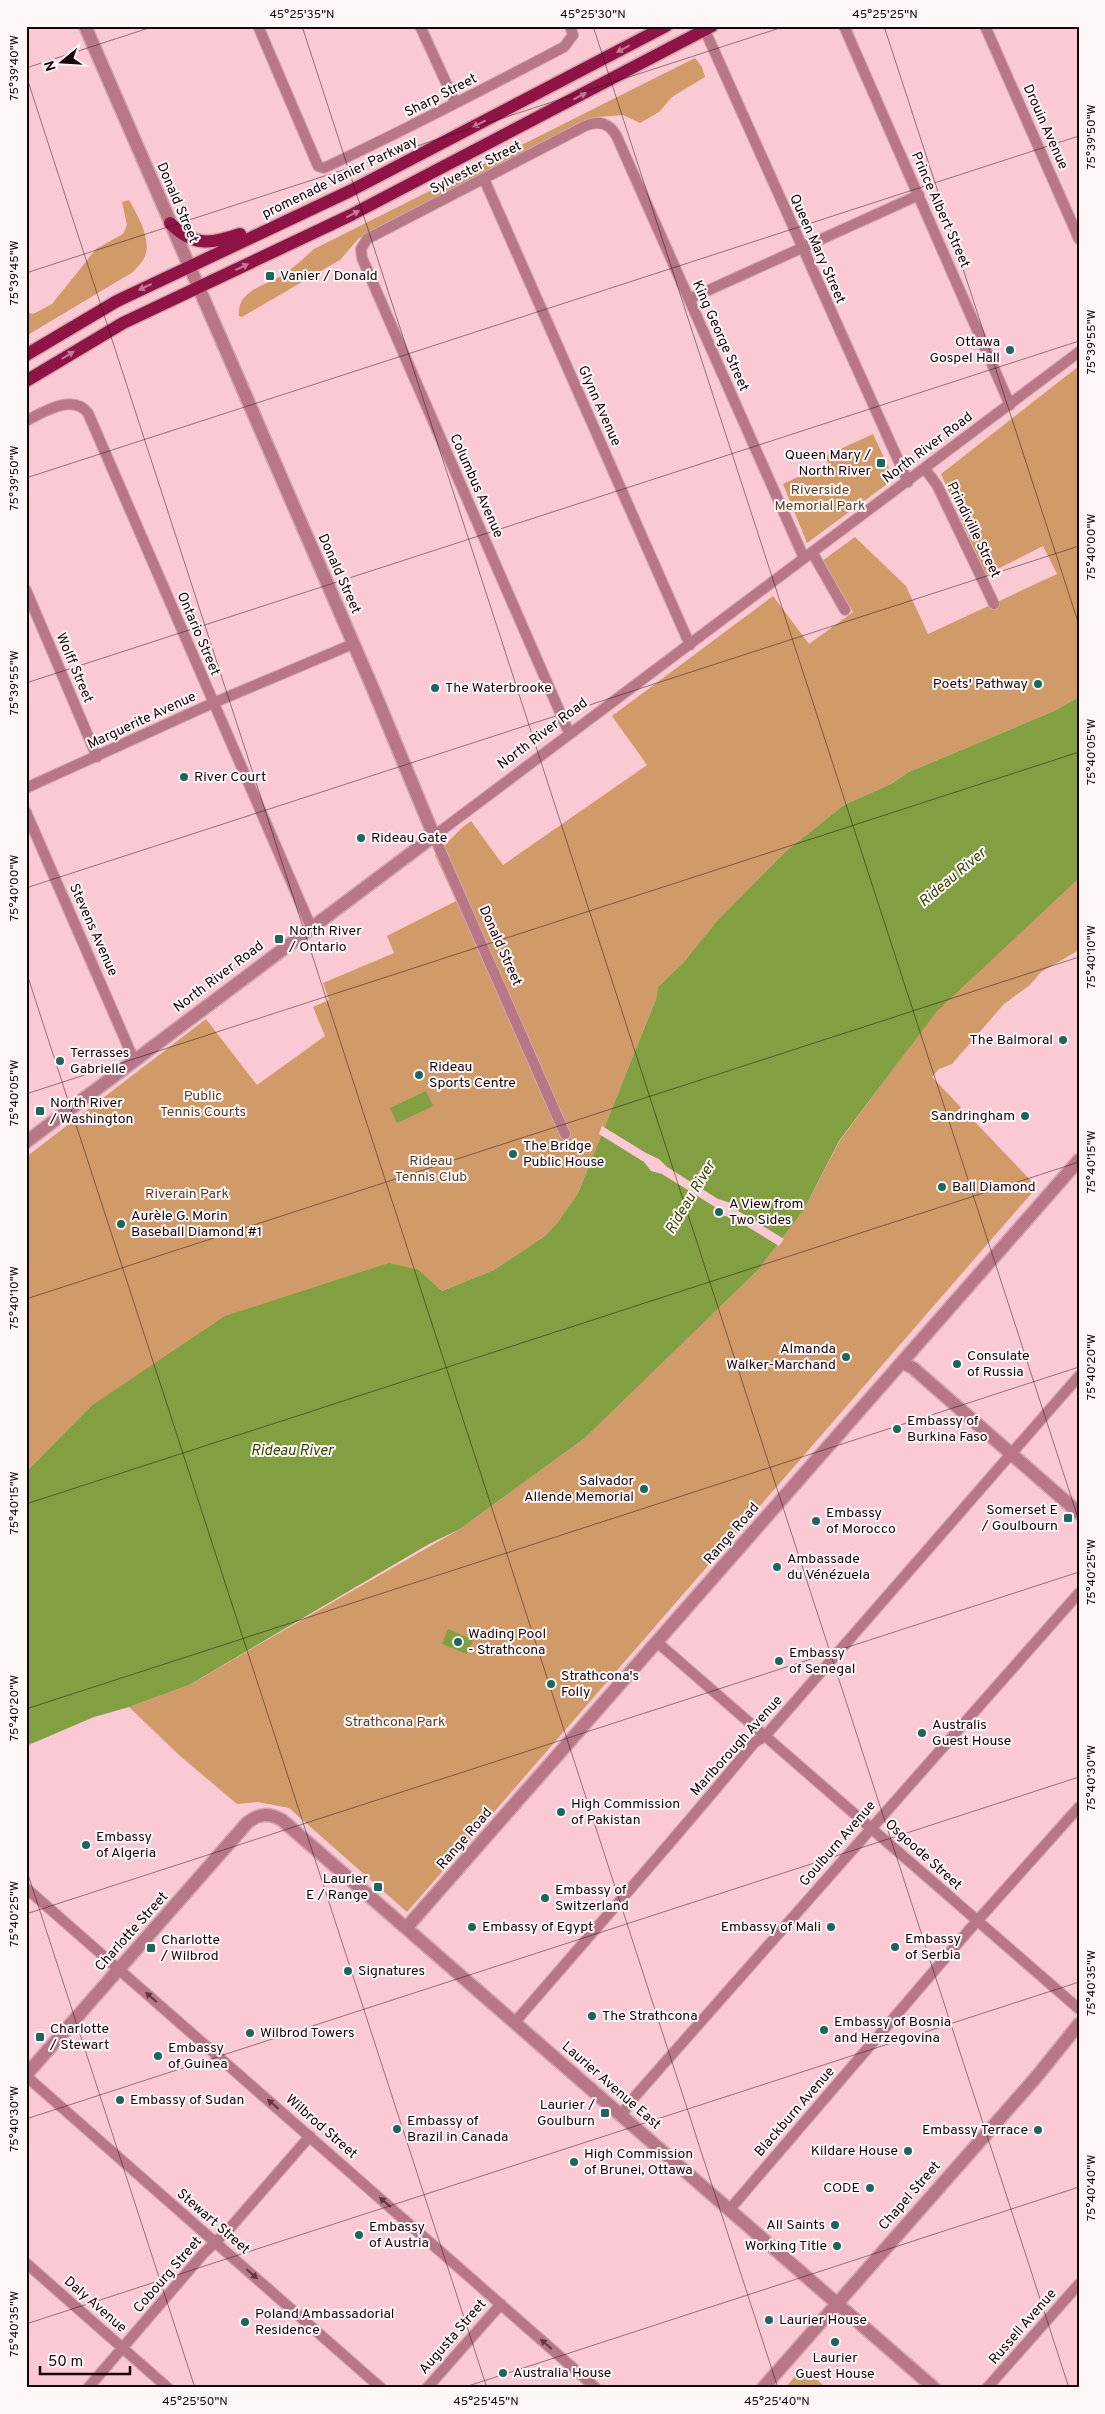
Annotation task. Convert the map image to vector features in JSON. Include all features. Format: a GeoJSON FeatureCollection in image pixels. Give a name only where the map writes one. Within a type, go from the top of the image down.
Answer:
{"type":"FeatureCollection","features":[{"type":"Feature","properties":{"kind":"main road","name":"promenade Vanier Parkway"},"geometry":{"type":"LineString","coordinates":[[26,355],[117,300],[388,172],[666,26]]}},
{"type":"Feature","properties":{"kind":"main road"},"geometry":{"type":"LineString","coordinates":[[26,380],[123,323],[360,210],[707,27]]}},
{"type":"Feature","properties":{"kind":"main road"},"geometry":{"type":"LineString","coordinates":[[170,224],[179,233],[191,239],[213,242],[300,215]]}},
{"type":"Feature","properties":{"kind":"street","name":"Donald Street"},"geometry":{"type":"LineString","coordinates":[[85,26],[354,644],[434,836],[565,1134]]}},
{"type":"Feature","properties":{"kind":"street","name":"Sharp Street"},"geometry":{"type":"LineString","coordinates":[[258,26],[318,166],[324,168],[425,121],[455,102],[564,47],[573,35],[570,26]]}},
{"type":"Feature","properties":{"kind":"street"},"geometry":{"type":"LineString","coordinates":[[420,26],[455,102]]}},
{"type":"Feature","properties":{"kind":"street","name":"Prince Albert Street"},"geometry":{"type":"LineString","coordinates":[[844,26],[1010,405]]}},
{"type":"Feature","properties":{"kind":"street","name":"Drouin Avenue"},"geometry":{"type":"LineString","coordinates":[[985,26],[1079,239]]}},
{"type":"Feature","properties":{"kind":"street","name":"Queen Mary Street"},"geometry":{"type":"LineString","coordinates":[[707,27],[802,248],[908,482]]}},
{"type":"Feature","properties":{"kind":"street","name":"Sylvester Street"},"geometry":{"type":"LineString","coordinates":[[361,249],[367,239],[590,124],[600,123],[609,126]]}},
{"type":"Feature","properties":{"kind":"street","name":"King George Street"},"geometry":{"type":"LineString","coordinates":[[609,126],[617,137],[689,299],[808,555],[844,610]]}},
{"type":"Feature","properties":{"kind":"street","name":"Glynn Avenue"},"geometry":{"type":"LineString","coordinates":[[484,179],[690,644]]}},
{"type":"Feature","properties":{"kind":"street"},"geometry":{"type":"LineString","coordinates":[[689,299],[919,195]]}},
{"type":"Feature","properties":{"kind":"street","name":"Columbus Avenue"},"geometry":{"type":"LineString","coordinates":[[361,249],[362,258],[569,733]]}},
{"type":"Feature","properties":{"kind":"street","name":"North River Road"},"geometry":{"type":"LineString","coordinates":[[26,1142],[569,733],[925,470],[1079,352]]}},
{"type":"Feature","properties":{"kind":"street","name":"Ontario Street"},"geometry":{"type":"LineString","coordinates":[[26,421],[66,404],[81,406],[88,413],[311,928]]}},
{"type":"Feature","properties":{"kind":"street","name":"Prindiville Street"},"geometry":{"type":"LineString","coordinates":[[925,470],[936,485],[994,604]]}},
{"type":"Feature","properties":{"kind":"street","name":"Wolff Street"},"geometry":{"type":"LineString","coordinates":[[26,590],[98,757]]}},
{"type":"Feature","properties":{"kind":"street","name":"Marguerite Avenue"},"geometry":{"type":"LineString","coordinates":[[26,788],[98,757],[213,703],[354,644]]}},
{"type":"Feature","properties":{"kind":"street","name":"Stevens Avenue"},"geometry":{"type":"LineString","coordinates":[[26,812],[134,1060]]}},
{"type":"Feature","properties":{"kind":"street","name":"Range Road"},"geometry":{"type":"LineString","coordinates":[[407,1927],[1079,1160]]}},
{"type":"Feature","properties":{"kind":"street"},"geometry":{"type":"LineString","coordinates":[[903,1362],[913,1368],[1079,1513]]}},
{"type":"Feature","properties":{"kind":"street","name":"Marlborough Avenue"},"geometry":{"type":"LineString","coordinates":[[515,2022],[601,1920],[661,1856],[754,1743],[766,1735],[1079,1376]]}},
{"type":"Feature","properties":{"kind":"street","name":"Goulburn Avenue"},"geometry":{"type":"LineString","coordinates":[[622,2115],[630,2102],[1079,1593]]}},
{"type":"Feature","properties":{"kind":"street","name":"Osgoode Street"},"geometry":{"type":"LineString","coordinates":[[658,1642],[1079,2009]]}},
{"type":"Feature","properties":{"kind":"street","name":"Blackburn Avenue"},"geometry":{"type":"LineString","coordinates":[[730,2209],[977,1922],[1079,1807]]}},
{"type":"Feature","properties":{"kind":"street","name":"Laurier Avenue East"},"geometry":{"type":"LineString","coordinates":[[264,1815],[282,1820],[934,2388]]}},
{"type":"Feature","properties":{"kind":"street","name":"Charlotte Street"},"geometry":{"type":"LineString","coordinates":[[26,2076],[248,1823],[258,1816],[264,1815]]}},
{"type":"Feature","properties":{"kind":"street","name":"Wilbrod Street"},"geometry":{"type":"LineString","coordinates":[[26,1888],[596,2388]]}},
{"type":"Feature","properties":{"kind":"street","name":"Chapel Street"},"geometry":{"type":"LineString","coordinates":[[763,2388],[1038,2075],[1079,2024]]}},
{"type":"Feature","properties":{"kind":"street","name":"Stewart Street"},"geometry":{"type":"LineString","coordinates":[[26,2076],[381,2388]]}},
{"type":"Feature","properties":{"kind":"street","name":"Cobourg Street"},"geometry":{"type":"LineString","coordinates":[[88,2388],[310,2136]]}},
{"type":"Feature","properties":{"kind":"street","name":"Daly Avenue"},"geometry":{"type":"LineString","coordinates":[[26,2263],[168,2388]]}},
{"type":"Feature","properties":{"kind":"street","name":"Russell Avenue"},"geometry":{"type":"LineString","coordinates":[[987,2388],[1079,2284]]}},
{"type":"Feature","properties":{"kind":"street","name":"Augusta Street"},"geometry":{"type":"LineString","coordinates":[[427,2388],[501,2304]]}},
{"type":"Feature","properties":{"kind":"green space"},"geometry":{"type":"Polygon","coordinates":[[[695,58],[702,67],[705,77],[672,97],[659,112],[640,123],[623,115],[598,117],[359,238],[340,260],[242,317],[239,316],[243,299],[249,293],[287,272],[314,249],[695,58]]]}},
{"type":"Feature","properties":{"kind":"green space"},"geometry":{"type":"Polygon","coordinates":[[[129,200],[147,242],[147,250],[141,262],[133,272],[26,336],[26,312],[33,314],[52,304],[96,249],[123,234],[127,225],[122,202],[129,200]]]}},
{"type":"Feature","properties":{"kind":"green space"},"geometry":{"type":"Polygon","coordinates":[[[1079,366],[1079,697],[1054,711],[909,772],[891,784],[844,805],[785,852],[716,922],[683,963],[658,987],[656,999],[578,1193],[558,1222],[545,1236],[494,1270],[442,1291],[419,1270],[91,1406],[26,1472],[26,1157],[206,1019],[257,1085],[325,1036],[313,1007],[329,1000],[323,983],[394,953],[387,936],[456,901],[435,855],[461,829],[471,821],[503,865],[647,765],[612,716],[773,596],[809,644],[853,612],[822,561],[855,537],[906,586],[928,634],[1057,574],[1043,546],[986,575],[941,474],[1079,366]]]}},
{"type":"Feature","properties":{"kind":"green space","name":"Riverside Memorial Park"},"geometry":{"type":"Polygon","coordinates":[[[873,434],[894,479],[807,543],[783,484],[828,463],[825,456],[873,434]]]}},
{"type":"Feature","properties":{"kind":"green space","name":"Strathcona Park"},"geometry":{"type":"Polygon","coordinates":[[[1079,878],[1079,950],[1041,972],[1030,985],[1004,1004],[952,1064],[939,1069],[932,1077],[1037,1187],[407,1912],[289,1808],[258,1802],[237,1804],[179,1755],[129,1707],[189,1685],[460,1529],[586,1437],[758,1270],[803,1211],[839,1142],[908,1049],[914,1034],[964,981],[1079,878]]]}},
{"type":"Feature","properties":{"kind":"green space"},"geometry":{"type":"Polygon","coordinates":[[[803,2367],[826,2388],[785,2388],[803,2367]]]}},
{"type":"Feature","properties":{"kind":"water","name":"Rideau River"},"geometry":{"type":"Polygon","coordinates":[[[1079,697],[1079,878],[937,1011],[839,1141],[803,1211],[758,1270],[586,1437],[460,1529],[429,1544],[189,1685],[129,1707],[94,1717],[26,1746],[26,1472],[91,1406],[225,1316],[389,1263],[419,1270],[442,1291],[494,1270],[545,1236],[558,1222],[578,1193],[656,999],[658,987],[683,963],[716,922],[785,852],[844,805],[891,784],[909,772],[1054,711],[1079,697]]]}},
{"type":"Feature","properties":{"kind":"water"},"geometry":{"type":"Polygon","coordinates":[[[426,1091],[433,1106],[397,1123],[390,1108],[426,1091]]]}},
{"type":"Feature","properties":{"kind":"water","name":"Wading Pool - Strathcona"},"geometry":{"type":"Polygon","coordinates":[[[448,1629],[473,1640],[467,1654],[442,1644],[448,1629]]]}},
{"type":"Feature","properties":{"kind":"pier"},"geometry":{"type":"Polygon","coordinates":[[[602,1126],[659,1159],[667,1167],[718,1199],[731,1203],[737,1210],[784,1239],[779,1246],[733,1218],[721,1215],[715,1207],[662,1174],[651,1171],[644,1162],[599,1134],[602,1126]]]}},
{"type":"Feature","properties":{"kind":"place","name":"Vanier / Donald"},"geometry":{"type":"Point","coordinates":[270,276]}},
{"type":"Feature","properties":{"kind":"place","name":"Ottawa Gospel Hall"},"geometry":{"type":"Point","coordinates":[1010,350]}},
{"type":"Feature","properties":{"kind":"place","name":"Queen Mary / North River"},"geometry":{"type":"Point","coordinates":[881,463]}},
{"type":"Feature","properties":{"kind":"place","name":"Poets' Pathway"},"geometry":{"type":"Point","coordinates":[1038,684]}},
{"type":"Feature","properties":{"kind":"place","name":"The Waterbrooke"},"geometry":{"type":"Point","coordinates":[435,688]}},
{"type":"Feature","properties":{"kind":"place","name":"River Court"},"geometry":{"type":"Point","coordinates":[184,777]}},
{"type":"Feature","properties":{"kind":"place","name":"Rideau Gate"},"geometry":{"type":"Point","coordinates":[361,838]}},
{"type":"Feature","properties":{"kind":"place","name":"North River / Ontario"},"geometry":{"type":"Point","coordinates":[279,939]}},
{"type":"Feature","properties":{"kind":"place","name":"The Balmoral"},"geometry":{"type":"Point","coordinates":[1063,1040]}},
{"type":"Feature","properties":{"kind":"place","name":"Terrasses Gabrielle"},"geometry":{"type":"Point","coordinates":[60,1061]}},
{"type":"Feature","properties":{"kind":"place","name":"Rideau Sports Centre"},"geometry":{"type":"Point","coordinates":[419,1075]}},
{"type":"Feature","properties":{"kind":"place","name":"North River / Washington"},"geometry":{"type":"Point","coordinates":[40,1111]}},
{"type":"Feature","properties":{"kind":"place","name":"Sandringham"},"geometry":{"type":"Point","coordinates":[1025,1116]}},
{"type":"Feature","properties":{"kind":"place","name":"The Bridge Public House"},"geometry":{"type":"Point","coordinates":[513,1154]}},
{"type":"Feature","properties":{"kind":"place","name":"Ball Diamond"},"geometry":{"type":"Point","coordinates":[942,1187]}},
{"type":"Feature","properties":{"kind":"place","name":"A View from Two Sides"},"geometry":{"type":"Point","coordinates":[719,1212]}},
{"type":"Feature","properties":{"kind":"place","name":"Aurèle G. Morin Baseball Diamond #1"},"geometry":{"type":"Point","coordinates":[121,1224]}},
{"type":"Feature","properties":{"kind":"place","name":"Almanda Walker-Marchand"},"geometry":{"type":"Point","coordinates":[846,1357]}},
{"type":"Feature","properties":{"kind":"place","name":"Consulate of Russia"},"geometry":{"type":"Point","coordinates":[957,1364]}},
{"type":"Feature","properties":{"kind":"place","name":"Embassy of Burkina Faso"},"geometry":{"type":"Point","coordinates":[897,1429]}},
{"type":"Feature","properties":{"kind":"place","name":"Salvador Allende Memorial"},"geometry":{"type":"Point","coordinates":[644,1489]}},
{"type":"Feature","properties":{"kind":"place","name":"Somerset E / Goulbourn"},"geometry":{"type":"Point","coordinates":[1068,1518]}},
{"type":"Feature","properties":{"kind":"place","name":"Embassy of Morocco"},"geometry":{"type":"Point","coordinates":[816,1521]}},
{"type":"Feature","properties":{"kind":"place","name":"Ambassade du Vénézuela"},"geometry":{"type":"Point","coordinates":[777,1567]}},
{"type":"Feature","properties":{"kind":"place","name":"Wading Pool - Strathcona"},"geometry":{"type":"Point","coordinates":[458,1642]}},
{"type":"Feature","properties":{"kind":"place","name":"Embassy of Senegal"},"geometry":{"type":"Point","coordinates":[779,1661]}},
{"type":"Feature","properties":{"kind":"place","name":"Strathcona's Folly"},"geometry":{"type":"Point","coordinates":[551,1684]}},
{"type":"Feature","properties":{"kind":"place","name":"Australis Guest House"},"geometry":{"type":"Point","coordinates":[922,1733]}},
{"type":"Feature","properties":{"kind":"place","name":"High Commission of Pakistan"},"geometry":{"type":"Point","coordinates":[561,1812]}},
{"type":"Feature","properties":{"kind":"place","name":"Embassy of Algeria"},"geometry":{"type":"Point","coordinates":[86,1845]}},
{"type":"Feature","properties":{"kind":"place","name":"Laurier E / Range"},"geometry":{"type":"Point","coordinates":[378,1887]}},
{"type":"Feature","properties":{"kind":"place","name":"Embassy of Switzerland"},"geometry":{"type":"Point","coordinates":[545,1898]}},
{"type":"Feature","properties":{"kind":"place","name":"Embassy of Egypt"},"geometry":{"type":"Point","coordinates":[472,1927]}},
{"type":"Feature","properties":{"kind":"place","name":"Embassy of Mali"},"geometry":{"type":"Point","coordinates":[831,1927]}},
{"type":"Feature","properties":{"kind":"place","name":"Embassy of Serbia"},"geometry":{"type":"Point","coordinates":[895,1947]}},
{"type":"Feature","properties":{"kind":"place","name":"Charlotte / Wilbrod"},"geometry":{"type":"Point","coordinates":[151,1948]}},
{"type":"Feature","properties":{"kind":"place","name":"Signatures"},"geometry":{"type":"Point","coordinates":[348,1971]}},
{"type":"Feature","properties":{"kind":"place","name":"The Strathcona"},"geometry":{"type":"Point","coordinates":[592,2016]}},
{"type":"Feature","properties":{"kind":"place","name":"Embassy of Bosnia and Herzegovina"},"geometry":{"type":"Point","coordinates":[824,2030]}},
{"type":"Feature","properties":{"kind":"place","name":"Wilbrod Towers"},"geometry":{"type":"Point","coordinates":[250,2033]}},
{"type":"Feature","properties":{"kind":"place","name":"Charlotte / Stewart"},"geometry":{"type":"Point","coordinates":[40,2037]}},
{"type":"Feature","properties":{"kind":"place","name":"Embassy of Guinea"},"geometry":{"type":"Point","coordinates":[158,2056]}},
{"type":"Feature","properties":{"kind":"place","name":"Embassy of Sudan"},"geometry":{"type":"Point","coordinates":[120,2100]}},
{"type":"Feature","properties":{"kind":"place","name":"Laurier / Goulburn"},"geometry":{"type":"Point","coordinates":[605,2113]}},
{"type":"Feature","properties":{"kind":"place","name":"Embassy of Brazil in Canada"},"geometry":{"type":"Point","coordinates":[397,2129]}},
{"type":"Feature","properties":{"kind":"place","name":"Embassy Terrace"},"geometry":{"type":"Point","coordinates":[1038,2130]}},
{"type":"Feature","properties":{"kind":"place","name":"Kildare House"},"geometry":{"type":"Point","coordinates":[908,2151]}},
{"type":"Feature","properties":{"kind":"place","name":"High Commission of Brunei, Ottawa"},"geometry":{"type":"Point","coordinates":[574,2162]}},
{"type":"Feature","properties":{"kind":"place","name":"CODE"},"geometry":{"type":"Point","coordinates":[870,2188]}},
{"type":"Feature","properties":{"kind":"place","name":"All Saints"},"geometry":{"type":"Point","coordinates":[835,2225]}},
{"type":"Feature","properties":{"kind":"place","name":"Embassy of Austria"},"geometry":{"type":"Point","coordinates":[359,2235]}},
{"type":"Feature","properties":{"kind":"place","name":"Working Title"},"geometry":{"type":"Point","coordinates":[837,2246]}},
{"type":"Feature","properties":{"kind":"place","name":"Laurier House"},"geometry":{"type":"Point","coordinates":[769,2320]}},
{"type":"Feature","properties":{"kind":"place","name":"Poland Ambassadorial Residence"},"geometry":{"type":"Point","coordinates":[245,2322]}},
{"type":"Feature","properties":{"kind":"place","name":"Laurier Guest House"},"geometry":{"type":"Point","coordinates":[835,2342]}},
{"type":"Feature","properties":{"kind":"place","name":"Australia House"},"geometry":{"type":"Point","coordinates":[503,2373]}},
{"type":"Feature","properties":{"kind":"park label","name":"Public Tennis Courts"},"geometry":{"type":"Point","coordinates":[203,1104]}},
{"type":"Feature","properties":{"kind":"park label","name":"Rideau Tennis Club"},"geometry":{"type":"Point","coordinates":[431,1170]}},
{"type":"Feature","properties":{"kind":"park label","name":"Riverain Park"},"geometry":{"type":"Point","coordinates":[187,1194]}}]}
